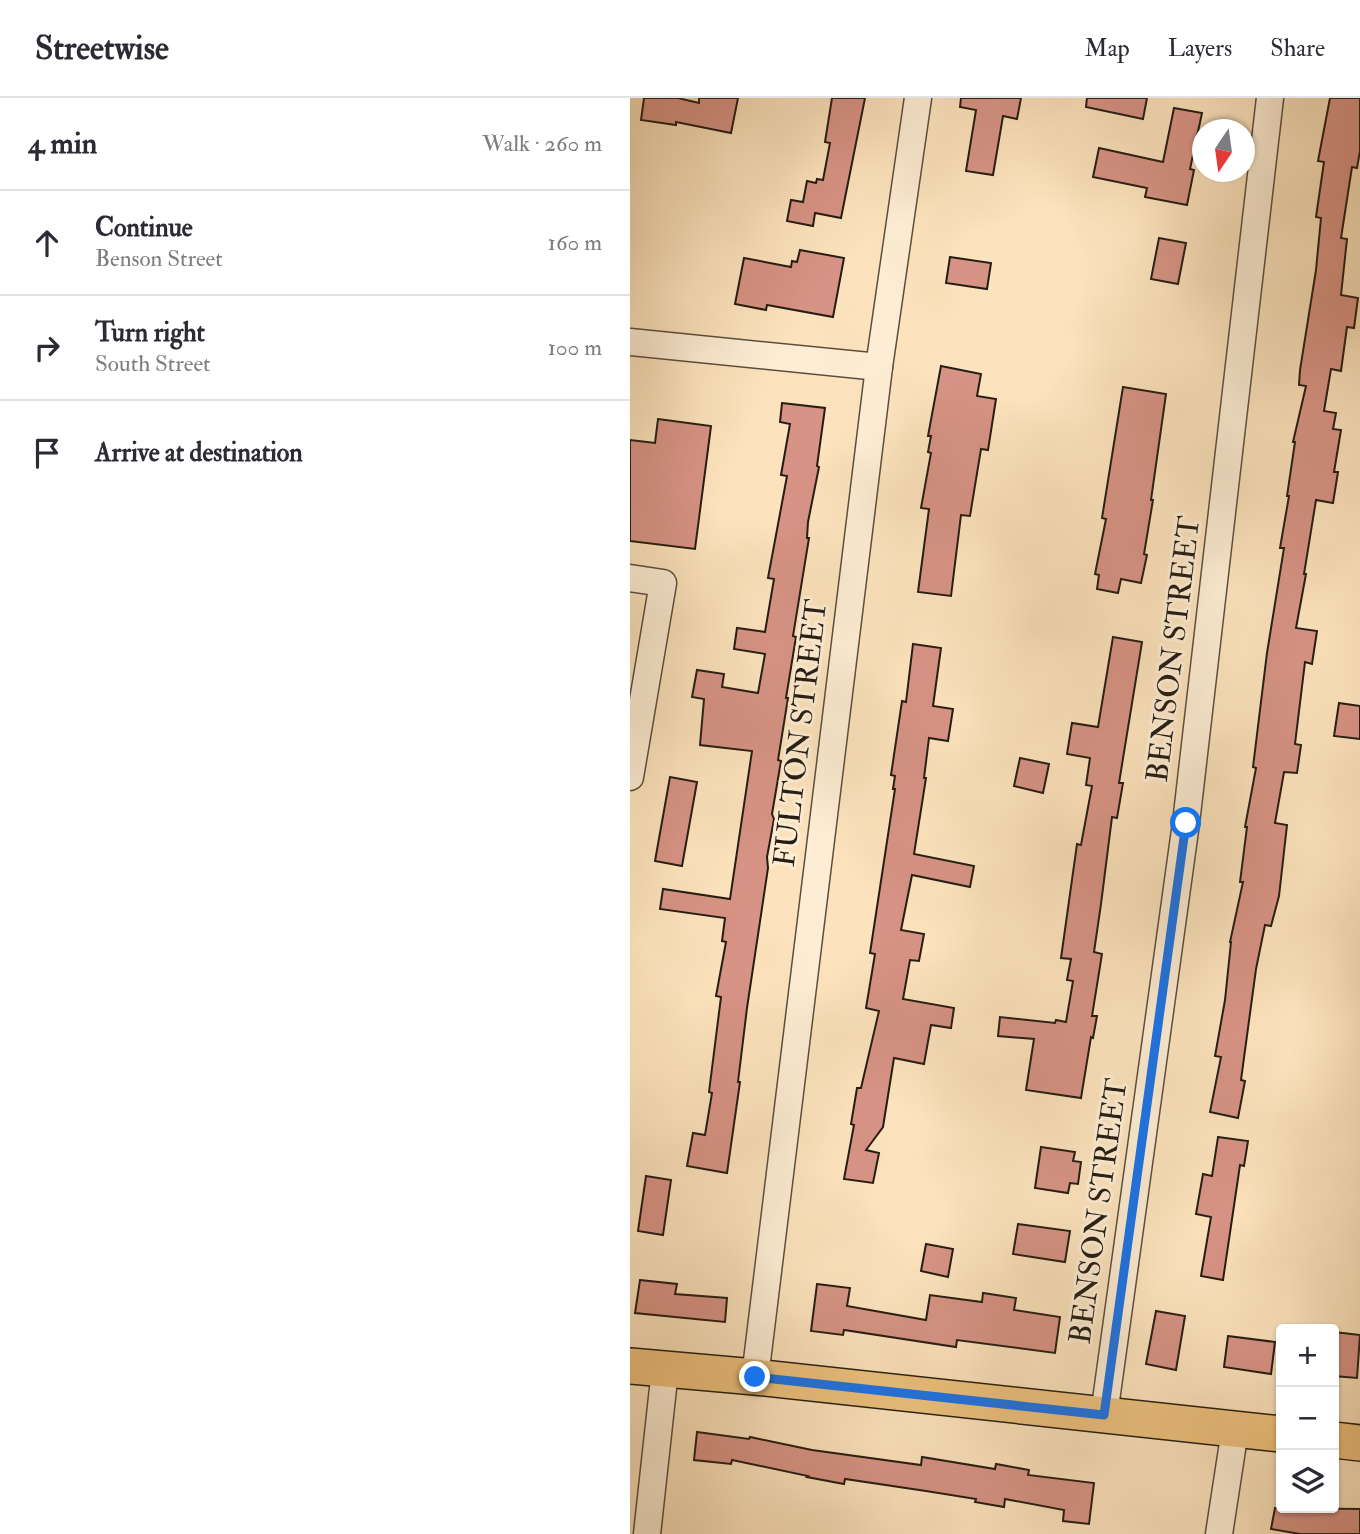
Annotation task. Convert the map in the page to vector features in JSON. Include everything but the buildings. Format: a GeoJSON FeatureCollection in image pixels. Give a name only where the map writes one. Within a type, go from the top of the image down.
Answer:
{"type":"FeatureCollection","features":[{"type":"Feature","properties":{"kind":"main road"},"geometry":{"type":"LineString","coordinates":[[630,1366],[1276,1434]]}},
{"type":"Feature","properties":{"kind":"main road"},"geometry":{"type":"LineString","coordinates":[[1339,1441],[1360,1443]]}},
{"type":"Feature","properties":{"kind":"street","name":"FULTON STREET"},"geometry":{"type":"LineString","coordinates":[[755,1377],[879,367],[918,98]]}},
{"type":"Feature","properties":{"kind":"street","name":"BENSON STREET"},"geometry":{"type":"LineString","coordinates":[[1104,1415],[1186,823],[1270,98]]}},
{"type":"Feature","properties":{"kind":"street"},"geometry":{"type":"LineString","coordinates":[[630,342],[879,367]]}},
{"type":"Feature","properties":{"kind":"street"},"geometry":{"type":"LineString","coordinates":[[630,578],[663,583],[630,778]]}},
{"type":"Feature","properties":{"kind":"street"},"geometry":{"type":"LineString","coordinates":[[647,1534],[665,1370]]}},
{"type":"Feature","properties":{"kind":"street"},"geometry":{"type":"LineString","coordinates":[[1219,1534],[1235,1430]]}},
{"type":"Feature","properties":{"kind":"route"},"geometry":{"type":"LineString","coordinates":[[755,1377],[1104,1415],[1186,823]]}}]}
